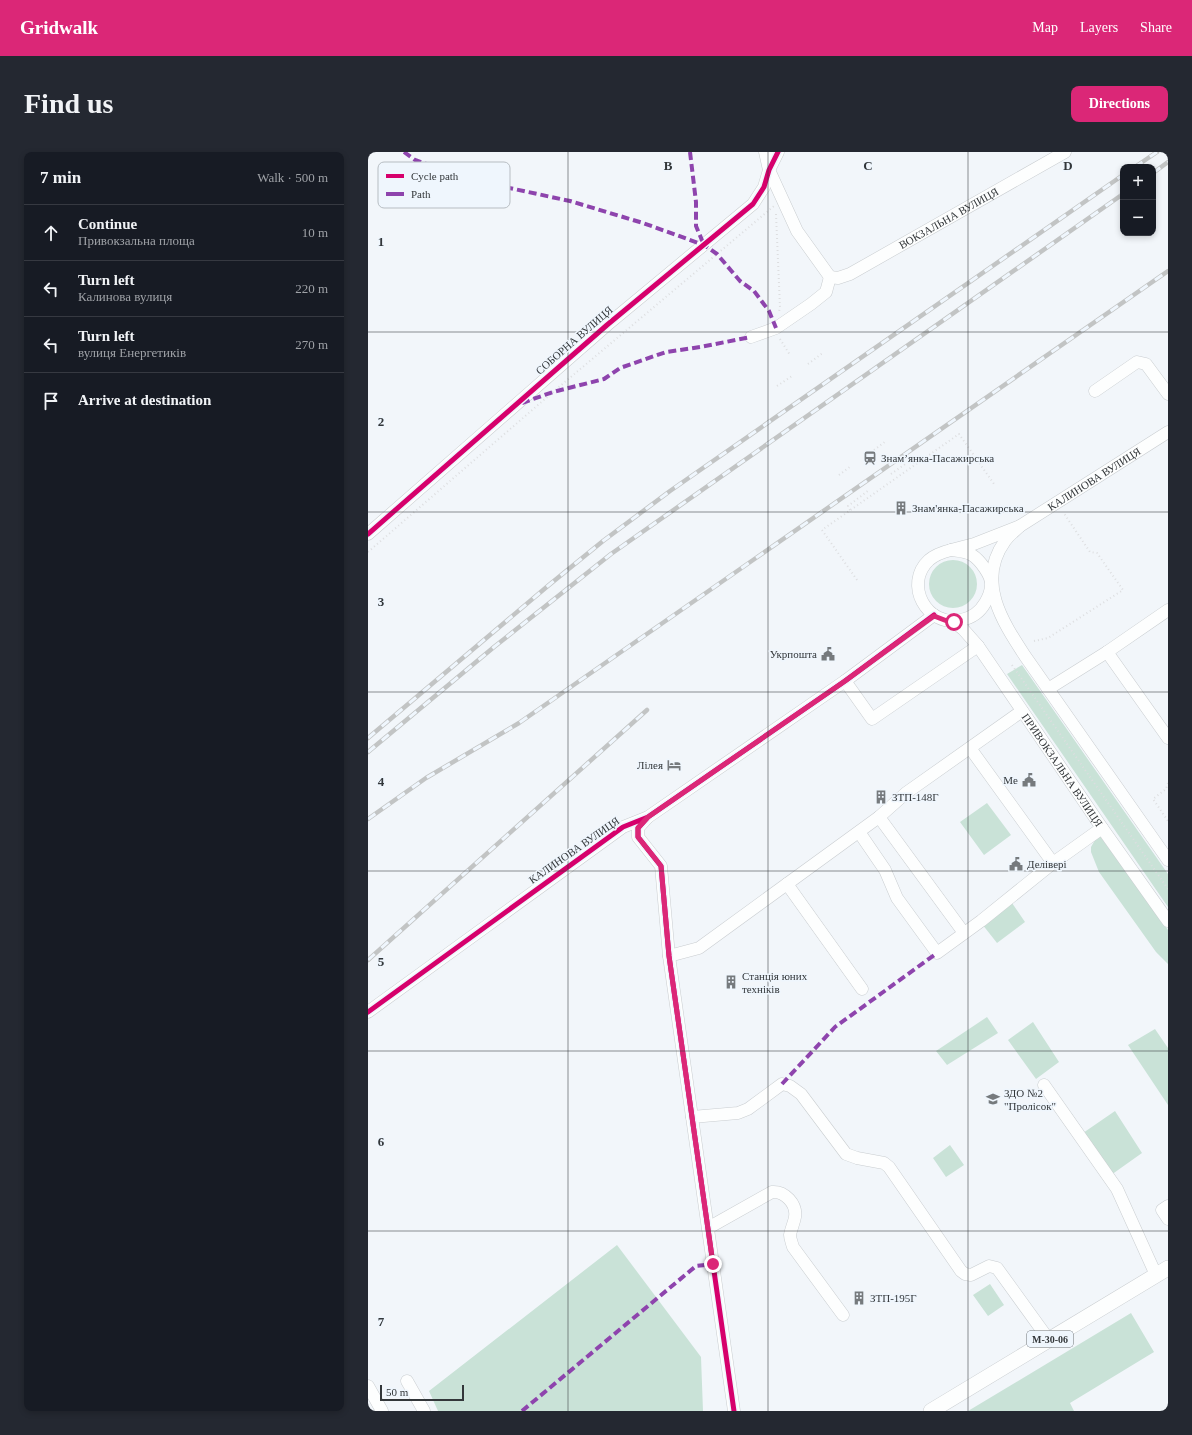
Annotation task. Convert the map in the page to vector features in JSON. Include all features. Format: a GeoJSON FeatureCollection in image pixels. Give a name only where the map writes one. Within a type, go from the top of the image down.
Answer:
{"type":"FeatureCollection","features":[{"type":"Feature","properties":{"kind":"main road","name":"М-30-06"},"geometry":{"type":"LineString","coordinates":[[931,1411],[1162,1271]]}},
{"type":"Feature","properties":{"kind":"street"},"geometry":{"type":"LineString","coordinates":[[751,337],[776,328],[811,304],[826,292],[830,277],[797,231],[769,170],[765,152]]}},
{"type":"Feature","properties":{"kind":"street","name":"СОБОРНА ВУЛИЦЯ"},"geometry":{"type":"LineString","coordinates":[[368,534],[607,325],[753,204],[764,187],[769,170],[778,152]]}},
{"type":"Feature","properties":{"kind":"street","name":"ВОКЗАЛЬНА ВУЛИЦЯ"},"geometry":{"type":"LineString","coordinates":[[830,277],[838,278],[850,274],[1064,152]]}},
{"type":"Feature","properties":{"kind":"street"},"geometry":{"type":"LineString","coordinates":[[1095,391],[1137,362],[1146,364],[1168,394]]}},
{"type":"Feature","properties":{"kind":"street","name":"КАЛИНОВА ВУЛИЦЯ"},"geometry":{"type":"LineString","coordinates":[[1020,526],[1168,432]]}},
{"type":"Feature","properties":{"kind":"street"},"geometry":{"type":"LineString","coordinates":[[1020,526],[1006,540],[998,552],[994,564],[992,584],[987,600],[982,607],[970,618],[954,622],[934,616],[925,606],[919,595],[918,583],[922,571],[929,560],[939,553],[974,544],[1020,526]]}},
{"type":"Feature","properties":{"kind":"street"},"geometry":{"type":"LineString","coordinates":[[952,550],[962,551],[972,555],[981,562],[987,571],[992,584],[1001,616],[1012,637],[1168,860]]}},
{"type":"Feature","properties":{"kind":"street"},"geometry":{"type":"LineString","coordinates":[[1048,689],[1168,610]]}},
{"type":"Feature","properties":{"kind":"street","name":"КАЛИНОВА ВУЛИЦЯ"},"geometry":{"type":"LineString","coordinates":[[368,1012],[623,827],[648,817],[845,681],[934,616]]}},
{"type":"Feature","properties":{"kind":"street","name":"ПРИВОКЗАЛЬНА ВУЛИЦЯ"},"geometry":{"type":"LineString","coordinates":[[954,622],[963,629],[978,646],[1102,828],[1168,921]]}},
{"type":"Feature","properties":{"kind":"street"},"geometry":{"type":"LineString","coordinates":[[845,681],[872,719],[978,646]]}},
{"type":"Feature","properties":{"kind":"street"},"geometry":{"type":"LineString","coordinates":[[1106,652],[1168,738]]}},
{"type":"Feature","properties":{"kind":"street"},"geometry":{"type":"LineString","coordinates":[[669,956],[699,948],[879,818],[906,793],[1022,711]]}},
{"type":"Feature","properties":{"kind":"street"},"geometry":{"type":"LineString","coordinates":[[970,748],[1053,863]]}},
{"type":"Feature","properties":{"kind":"street"},"geometry":{"type":"LineString","coordinates":[[648,817],[638,828],[638,837],[661,866],[669,956],[734,1411]]}},
{"type":"Feature","properties":{"kind":"street"},"geometry":{"type":"LineString","coordinates":[[879,818],[964,933]]}},
{"type":"Feature","properties":{"kind":"street"},"geometry":{"type":"LineString","coordinates":[[859,832],[885,870],[897,898],[937,953],[1053,863],[1102,828]]}},
{"type":"Feature","properties":{"kind":"street"},"geometry":{"type":"LineString","coordinates":[[787,884],[862,989]]}},
{"type":"Feature","properties":{"kind":"street"},"geometry":{"type":"LineString","coordinates":[[692,1117],[738,1113],[748,1109],[782,1084],[790,1086],[801,1094],[846,1154],[857,1158],[884,1163],[889,1167],[961,1271],[965,1274],[971,1275],[989,1266],[997,1268],[1049,1340]]}},
{"type":"Feature","properties":{"kind":"street"},"geometry":{"type":"LineString","coordinates":[[1044,1085],[1117,1189],[1162,1271]]}},
{"type":"Feature","properties":{"kind":"street"},"geometry":{"type":"LineString","coordinates":[[708,1228],[772,1192],[784,1194],[792,1203],[796,1215],[790,1236],[794,1247],[843,1315]]}},
{"type":"Feature","properties":{"kind":"street"},"geometry":{"type":"LineString","coordinates":[[1168,1206],[1162,1210],[1168,1219]]}},
{"type":"Feature","properties":{"kind":"street"},"geometry":{"type":"LineString","coordinates":[[407,1381],[424,1411]]}},
{"type":"Feature","properties":{"kind":"street"},"geometry":{"type":"LineString","coordinates":[[368,1386],[382,1411]]}},
{"type":"Feature","properties":{"kind":"path"},"geometry":{"type":"LineString","coordinates":[[368,552],[547,397],[776,204],[780,307],[776,328],[780,342],[790,355]]}},
{"type":"Feature","properties":{"kind":"path"},"geometry":{"type":"LineString","coordinates":[[808,364],[824,352]]}},
{"type":"Feature","properties":{"kind":"path"},"geometry":{"type":"LineString","coordinates":[[777,386],[792,376]]}},
{"type":"Feature","properties":{"kind":"path"},"geometry":{"type":"LineString","coordinates":[[857,580],[822,530],[915,464],[959,434],[994,484]]}},
{"type":"Feature","properties":{"kind":"path"},"geometry":{"type":"LineString","coordinates":[[874,450],[886,441]]}},
{"type":"Feature","properties":{"kind":"path"},"geometry":{"type":"LineString","coordinates":[[891,474],[911,460],[915,464]]}},
{"type":"Feature","properties":{"kind":"path"},"geometry":{"type":"LineString","coordinates":[[839,475],[851,466]]}},
{"type":"Feature","properties":{"kind":"path"},"geometry":{"type":"LineString","coordinates":[[850,510],[848,506],[869,490]]}},
{"type":"Feature","properties":{"kind":"path"},"geometry":{"type":"LineString","coordinates":[[1034,641],[1048,638],[1123,590],[1097,553],[1090,552],[1062,510]]}},
{"type":"Feature","properties":{"kind":"path"},"geometry":{"type":"LineString","coordinates":[[1012,665],[1168,889]]}},
{"type":"Feature","properties":{"kind":"path"},"geometry":{"type":"LineString","coordinates":[[1168,783],[1166,789],[1153,799],[1168,821]]}},
{"type":"Feature","properties":{"kind":"green space"},"geometry":{"type":"Polygon","coordinates":[[[953,560],[962,562],[970,567],[975,575],[977,584],[975,593],[970,601],[962,606],[953,608],[944,606],[936,601],[931,593],[929,584],[931,575],[936,567],[944,562],[953,560]]]}},
{"type":"Feature","properties":{"kind":"green space"},"geometry":{"type":"Polygon","coordinates":[[[1022,665],[1168,874],[1168,907],[1007,674],[1022,665]]]}},
{"type":"Feature","properties":{"kind":"green space"},"geometry":{"type":"Polygon","coordinates":[[[987,803],[1011,835],[984,855],[960,822],[987,803]]]}},
{"type":"Feature","properties":{"kind":"green space"},"geometry":{"type":"Polygon","coordinates":[[[1100,836],[1168,930],[1168,964],[1156,952],[1099,872],[1091,852],[1091,847],[1095,840],[1100,836]]]}},
{"type":"Feature","properties":{"kind":"green space"},"geometry":{"type":"Polygon","coordinates":[[[1012,903],[1025,922],[997,943],[982,924],[1012,903]]]}},
{"type":"Feature","properties":{"kind":"green space"},"geometry":{"type":"Polygon","coordinates":[[[987,1017],[998,1033],[947,1065],[936,1051],[987,1017]]]}},
{"type":"Feature","properties":{"kind":"green space"},"geometry":{"type":"Polygon","coordinates":[[[1033,1022],[1059,1062],[1036,1079],[1008,1040],[1033,1022]]]}},
{"type":"Feature","properties":{"kind":"green space"},"geometry":{"type":"Polygon","coordinates":[[[1155,1029],[1168,1048],[1168,1105],[1128,1045],[1155,1029]]]}},
{"type":"Feature","properties":{"kind":"green space"},"geometry":{"type":"Polygon","coordinates":[[[1115,1111],[1142,1153],[1111,1175],[1083,1133],[1115,1111]]]}},
{"type":"Feature","properties":{"kind":"green space"},"geometry":{"type":"Polygon","coordinates":[[[950,1145],[964,1165],[946,1177],[933,1158],[950,1145]]]}},
{"type":"Feature","properties":{"kind":"green space"},"geometry":{"type":"Polygon","coordinates":[[[617,1245],[701,1357],[703,1411],[438,1411],[429,1391],[617,1245]]]}},
{"type":"Feature","properties":{"kind":"green space"},"geometry":{"type":"Polygon","coordinates":[[[990,1284],[1004,1305],[988,1316],[973,1295],[990,1284]]]}},
{"type":"Feature","properties":{"kind":"green space"},"geometry":{"type":"Polygon","coordinates":[[[1131,1313],[1154,1352],[1070,1403],[1074,1411],[968,1411],[1131,1313]]]}},
{"type":"Feature","properties":{"kind":"railway"},"geometry":{"type":"LineString","coordinates":[[1139,164],[1157,152]]}},
{"type":"Feature","properties":{"kind":"railway"},"geometry":{"type":"LineString","coordinates":[[1156,171],[1168,162]]}},
{"type":"Feature","properties":{"kind":"railway"},"geometry":{"type":"LineString","coordinates":[[368,738],[549,585],[603,541],[670,491],[1120,177]]}},
{"type":"Feature","properties":{"kind":"railway"},"geometry":{"type":"LineString","coordinates":[[368,752],[494,647],[611,554],[1120,196]]}},
{"type":"Feature","properties":{"kind":"railway"},"geometry":{"type":"LineString","coordinates":[[368,819],[426,778],[519,723],[1168,271]]}},
{"type":"Feature","properties":{"kind":"railway"},"geometry":{"type":"LineString","coordinates":[[368,960],[647,710]]}},
{"type":"Feature","properties":{"kind":"marked path"},"geometry":{"type":"LineString","coordinates":[[404,152],[415,160],[421,162]]}},
{"type":"Feature","properties":{"kind":"marked path"},"geometry":{"type":"LineString","coordinates":[[690,152],[696,202],[696,226],[704,245]]}},
{"type":"Feature","properties":{"kind":"marked path"},"geometry":{"type":"LineString","coordinates":[[510,188],[570,201],[643,223],[704,245],[717,254],[740,281],[754,291],[769,311],[776,328]]}},
{"type":"Feature","properties":{"kind":"marked path"},"geometry":{"type":"LineString","coordinates":[[522,403],[553,392],[604,379],[620,368],[666,352],[751,337]]}},
{"type":"Feature","properties":{"kind":"marked path"},"geometry":{"type":"LineString","coordinates":[[782,1084],[835,1027],[937,953]]}},
{"type":"Feature","properties":{"kind":"marked path"},"geometry":{"type":"LineString","coordinates":[[522,1411],[696,1266],[713,1264]]}},
{"type":"Feature","properties":{"kind":"cycle path"},"geometry":{"type":"LineString","coordinates":[[368,534],[607,325],[753,204],[764,187],[769,170],[778,152]]}},
{"type":"Feature","properties":{"kind":"cycle path"},"geometry":{"type":"LineString","coordinates":[[368,1012],[623,827],[648,817],[845,681],[934,615]]}},
{"type":"Feature","properties":{"kind":"cycle path"},"geometry":{"type":"LineString","coordinates":[[647,818],[638,828],[638,837],[661,866],[669,956],[734,1411]]}},
{"type":"Feature","properties":{"kind":"place","name":"Знам’янка-Пасажирська"},"geometry":{"type":"Point","coordinates":[870,458]}},
{"type":"Feature","properties":{"kind":"place","name":"Знам'янка-Пасажирська"},"geometry":{"type":"Point","coordinates":[901,508]}},
{"type":"Feature","properties":{"kind":"place","name":"Укрпошта"},"geometry":{"type":"Point","coordinates":[828,654]}},
{"type":"Feature","properties":{"kind":"place","name":"Лілея"},"geometry":{"type":"Point","coordinates":[674,765]}},
{"type":"Feature","properties":{"kind":"place","name":"Me"},"geometry":{"type":"Point","coordinates":[1029,780]}},
{"type":"Feature","properties":{"kind":"place","name":"ЗТП-148Г"},"geometry":{"type":"Point","coordinates":[881,797]}},
{"type":"Feature","properties":{"kind":"place","name":"Делівері"},"geometry":{"type":"Point","coordinates":[1016,864]}},
{"type":"Feature","properties":{"kind":"place","name":"Станція юних техніків"},"geometry":{"type":"Point","coordinates":[731,982]}},
{"type":"Feature","properties":{"kind":"place","name":"ЗДО №2 \"Пролісок\""},"geometry":{"type":"Point","coordinates":[993,1099]}},
{"type":"Feature","properties":{"kind":"place","name":"ЗТП-195Г"},"geometry":{"type":"Point","coordinates":[859,1298]}},
{"type":"Feature","properties":{"kind":"route"},"geometry":{"type":"LineString","coordinates":[[713,1264],[669,956],[661,866],[638,837],[638,828],[648,817],[845,681],[934,616],[954,622]]}}]}
